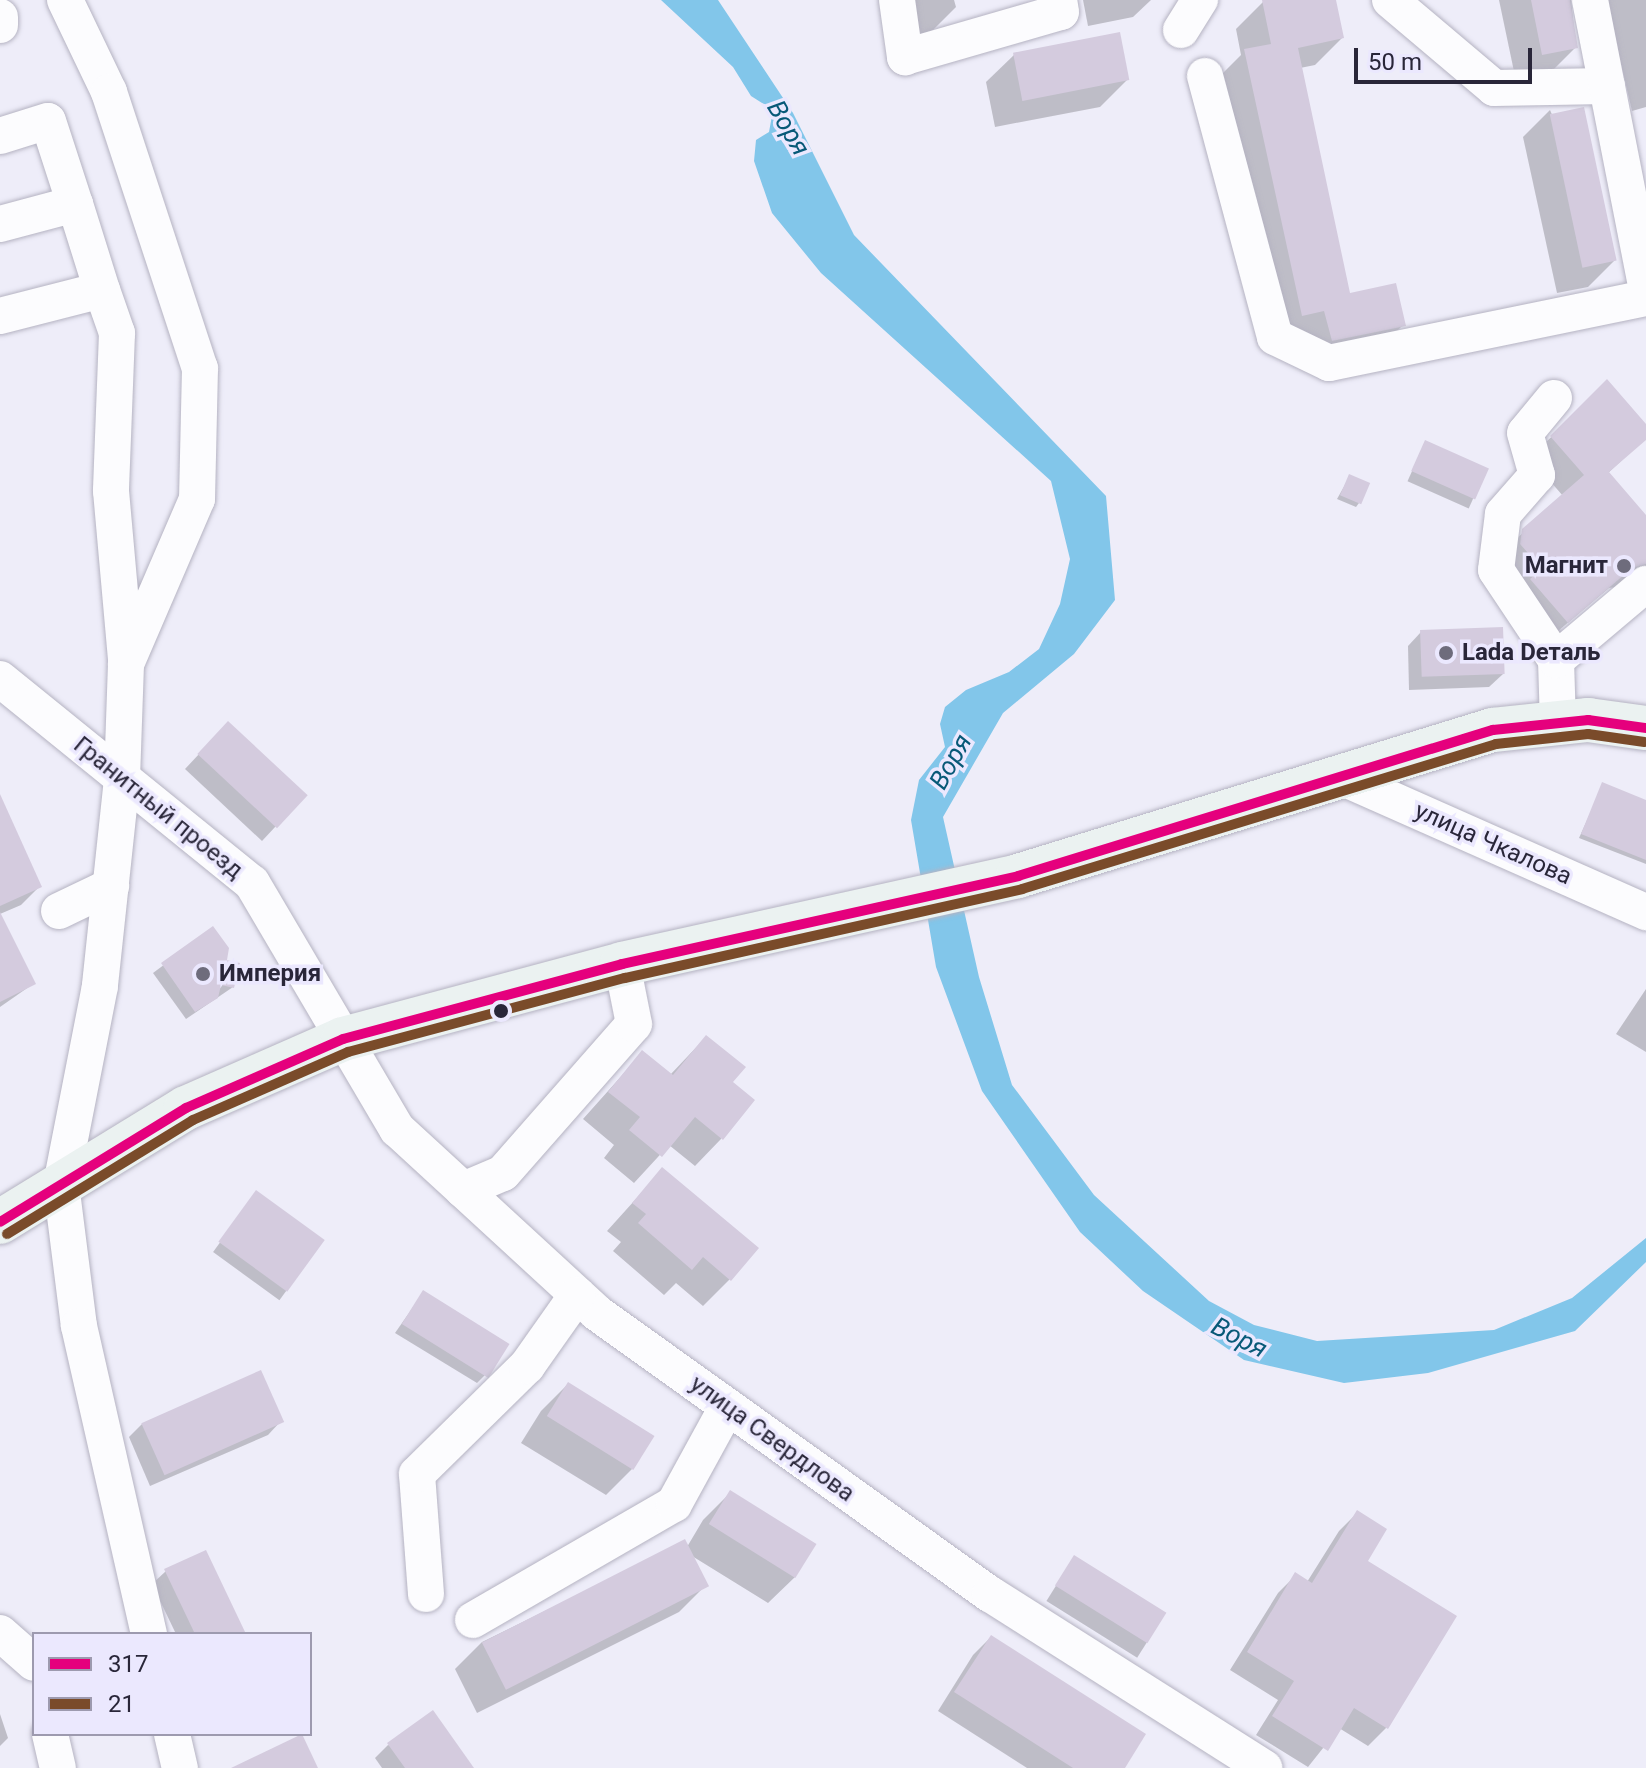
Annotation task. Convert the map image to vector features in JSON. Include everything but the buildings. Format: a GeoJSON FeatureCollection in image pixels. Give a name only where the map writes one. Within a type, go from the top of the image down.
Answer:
{"type":"FeatureCollection","features":[{"type":"Feature","properties":{"kind":"main road"},"geometry":{"type":"LineString","coordinates":[[0,1222],[186,1108],[343,1039],[622,964],[1018,876],[1493,730],[1588,720],[1646,728]]}},
{"type":"Feature","properties":{"kind":"street"},"geometry":{"type":"LineString","coordinates":[[65,0],[109,92],[200,368],[197,499],[126,664]]}},
{"type":"Feature","properties":{"kind":"street"},"geometry":{"type":"LineString","coordinates":[[897,0],[905,57],[1061,12],[1059,0]]}},
{"type":"Feature","properties":{"kind":"street"},"geometry":{"type":"LineString","coordinates":[[1181,30],[1200,0]]}},
{"type":"Feature","properties":{"kind":"street"},"geometry":{"type":"LineString","coordinates":[[1390,0],[1494,88],[1607,86]]}},
{"type":"Feature","properties":{"kind":"street"},"geometry":{"type":"LineString","coordinates":[[1590,0],[1646,286]]}},
{"type":"Feature","properties":{"kind":"street"},"geometry":{"type":"LineString","coordinates":[[0,17],[0,25]]}},
{"type":"Feature","properties":{"kind":"street"},"geometry":{"type":"LineString","coordinates":[[1205,76],[1275,337],[1329,363],[1646,298]]}},
{"type":"Feature","properties":{"kind":"street"},"geometry":{"type":"LineString","coordinates":[[0,136],[48,121],[117,333],[111,491],[126,664],[107,785],[111,886],[100,986],[61,1184],[79,1326],[149,1632]]}},
{"type":"Feature","properties":{"kind":"street"},"geometry":{"type":"LineString","coordinates":[[0,224],[75,204]]}},
{"type":"Feature","properties":{"kind":"street"},"geometry":{"type":"LineString","coordinates":[[0,316],[102,290]]}},
{"type":"Feature","properties":{"kind":"street"},"geometry":{"type":"LineString","coordinates":[[1554,398],[1525,433],[1537,475],[1503,514],[1496,570],[1556,660],[1558,723]]}},
{"type":"Feature","properties":{"kind":"street"},"geometry":{"type":"LineString","coordinates":[[1556,660],[1646,584]]}},
{"type":"Feature","properties":{"kind":"street","name":"Гранитный проезд"},"geometry":{"type":"LineString","coordinates":[[0,679],[107,785],[252,883],[343,1039]]}},
{"type":"Feature","properties":{"kind":"street","name":"улица Чкалова"},"geometry":{"type":"LineString","coordinates":[[1341,777],[1646,912]]}},
{"type":"Feature","properties":{"kind":"street"},"geometry":{"type":"LineString","coordinates":[[59,911],[111,886]]}},
{"type":"Feature","properties":{"kind":"street"},"geometry":{"type":"LineString","coordinates":[[463,1190],[503,1173],[634,1024],[622,964]]}},
{"type":"Feature","properties":{"kind":"street","name":"улица Свердлова"},"geometry":{"type":"LineString","coordinates":[[343,1039],[397,1129],[577,1295],[727,1407],[990,1594],[1264,1768]]}},
{"type":"Feature","properties":{"kind":"street"},"geometry":{"type":"LineString","coordinates":[[426,1594],[417,1474],[527,1366],[577,1295]]}},
{"type":"Feature","properties":{"kind":"street"},"geometry":{"type":"LineString","coordinates":[[473,1620],[674,1504],[727,1407]]}},
{"type":"Feature","properties":{"kind":"street"},"geometry":{"type":"LineString","coordinates":[[0,1633],[32,1661]]}},
{"type":"Feature","properties":{"kind":"street"},"geometry":{"type":"LineString","coordinates":[[50,1736],[58,1768]]}},
{"type":"Feature","properties":{"kind":"street"},"geometry":{"type":"LineString","coordinates":[[172,1736],[180,1768]]}},
{"type":"Feature","properties":{"kind":"water","name":"Воря"},"geometry":{"type":"Polygon","coordinates":[[[661,0],[718,0],[793,113],[854,235],[1106,496],[1115,600],[1074,654],[1003,713],[943,817],[979,977],[1012,1085],[1094,1195],[1209,1301],[1254,1325],[1317,1341],[1494,1330],[1572,1298],[1646,1238],[1646,1262],[1575,1331],[1428,1373],[1344,1383],[1244,1360],[1143,1291],[1080,1232],[982,1091],[936,967],[911,820],[919,780],[945,747],[940,724],[945,707],[966,690],[1009,672],[1039,649],[1060,604],[1070,559],[1051,481],[821,273],[772,213],[754,161],[756,140],[769,132],[773,110],[751,96],[733,67],[661,0]]]}},
{"type":"Feature","properties":{"kind":"transit line","name":"317"},"geometry":{"type":"LineString","coordinates":[[0,1222],[186,1108],[343,1039],[622,964],[1018,876],[1493,730],[1588,720],[1646,728]]}},
{"type":"Feature","properties":{"kind":"transit line","name":"21"},"geometry":{"type":"LineString","coordinates":[[7,1234],[193,1120],[348,1052],[625,978],[1022,889],[1496,744],[1588,734],[1644,742]]}},
{"type":"Feature","properties":{"kind":"place","name":"Магнит"},"geometry":{"type":"Point","coordinates":[1624,566]}},
{"type":"Feature","properties":{"kind":"place","name":"Lada Dеталь"},"geometry":{"type":"Point","coordinates":[1446,653]}},
{"type":"Feature","properties":{"kind":"place","name":"Империя"},"geometry":{"type":"Point","coordinates":[203,974]}}]}
